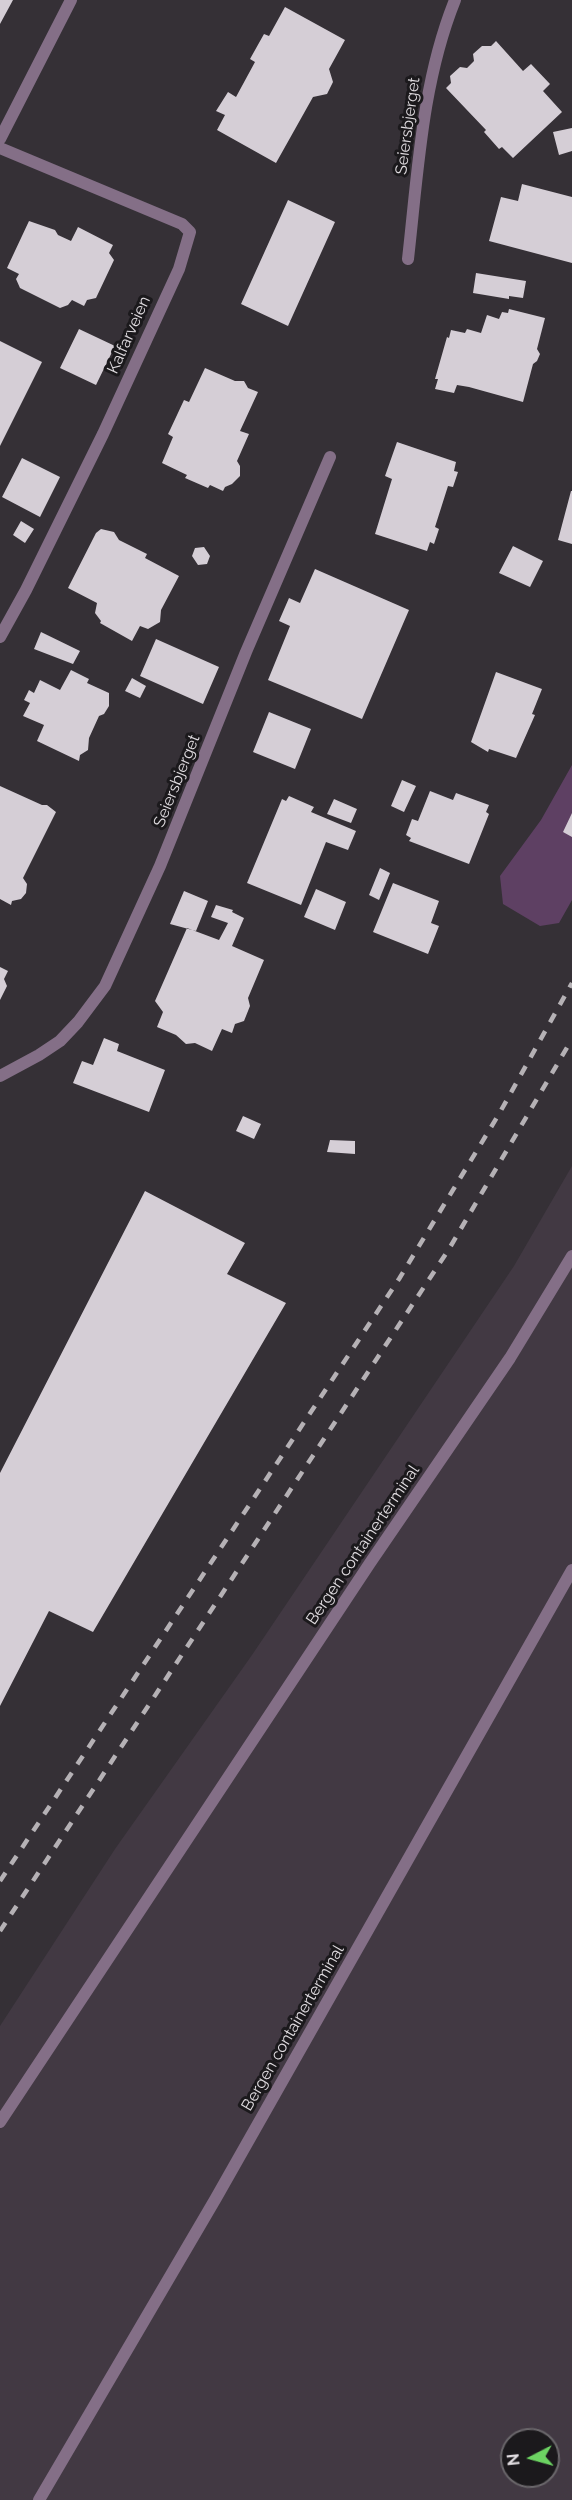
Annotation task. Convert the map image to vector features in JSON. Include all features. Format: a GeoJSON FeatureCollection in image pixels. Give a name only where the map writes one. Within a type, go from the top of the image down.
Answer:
{"type":"FeatureCollection","features":[{"type":"Feature","properties":{"kind":"street"},"geometry":{"type":"LineString","coordinates":[[0,139],[71,0]]}},
{"type":"Feature","properties":{"kind":"street","name":"Seiersbjerget"},"geometry":{"type":"LineString","coordinates":[[408,259],[427,91],[446,22],[455,0]]}},
{"type":"Feature","properties":{"kind":"street","name":"Kalfarveien"},"geometry":{"type":"LineString","coordinates":[[0,148],[182,224],[190,232],[179,269],[103,434],[26,590],[0,637]]}},
{"type":"Feature","properties":{"kind":"street","name":"Seiersbjerget"},"geometry":{"type":"LineString","coordinates":[[0,1076],[60,1041],[78,1022],[105,986],[160,866],[246,652],[330,457]]}},
{"type":"Feature","properties":{"kind":"street","name":"Bergen containerterminal"},"geometry":{"type":"LineString","coordinates":[[0,2122],[370,1563],[510,1358],[572,1256]]}},
{"type":"Feature","properties":{"kind":"street","name":"Bergen containerterminal"},"geometry":{"type":"LineString","coordinates":[[39,2500],[216,2198],[572,1570]]}},
{"type":"Feature","properties":{"kind":"shaded area"},"geometry":{"type":"Polygon","coordinates":[[[572,765],[572,900],[559,923],[540,926],[503,904],[500,876],[541,820],[572,765]]]}},
{"type":"Feature","properties":{"kind":"shaded area"},"geometry":{"type":"Polygon","coordinates":[[[572,1166],[572,2500],[0,2500],[0,2026],[115,1849],[252,1655],[514,1266],[572,1166]]]}},
{"type":"Feature","properties":{"kind":"building"},"geometry":{"type":"Polygon","coordinates":[[[0,0],[13,0],[0,24],[0,0]]]}},
{"type":"Feature","properties":{"kind":"building"},"geometry":{"type":"Polygon","coordinates":[[[285,7],[345,40],[329,69],[333,82],[327,94],[313,97],[276,163],[217,130],[225,115],[216,111],[228,92],[236,97],[255,62],[250,59],[264,34],[269,36],[285,7]]]}},
{"type":"Feature","properties":{"kind":"building"},"geometry":{"type":"Polygon","coordinates":[[[496,41],[523,71],[531,64],[550,84],[543,91],[562,112],[513,158],[502,147],[499,149],[484,132],[486,130],[446,88],[451,83],[450,76],[460,67],[467,68],[474,61],[473,54],[482,46],[491,46],[496,41]]]}},
{"type":"Feature","properties":{"kind":"building"},"geometry":{"type":"Polygon","coordinates":[[[572,128],[572,151],[559,155],[553,132],[572,128]]]}},
{"type":"Feature","properties":{"kind":"building"},"geometry":{"type":"Polygon","coordinates":[[[522,184],[572,197],[572,263],[489,241],[501,197],[518,201],[522,184]]]}},
{"type":"Feature","properties":{"kind":"building"},"geometry":{"type":"Polygon","coordinates":[[[288,200],[335,222],[288,326],[241,304],[288,200]]]}},
{"type":"Feature","properties":{"kind":"building"},"geometry":{"type":"Polygon","coordinates":[[[29,221],[55,230],[58,235],[71,241],[78,227],[113,245],[109,253],[114,260],[96,298],[87,300],[84,306],[72,300],[68,305],[60,308],[20,288],[16,279],[19,274],[7,268],[29,221]]]}},
{"type":"Feature","properties":{"kind":"building"},"geometry":{"type":"Polygon","coordinates":[[[476,273],[526,281],[523,298],[509,296],[509,299],[473,293],[476,273]]]}},
{"type":"Feature","properties":{"kind":"building"},"geometry":{"type":"Polygon","coordinates":[[[509,309],[545,318],[537,349],[540,354],[533,364],[523,402],[457,385],[454,393],[435,389],[438,379],[435,379],[451,330],[465,333],[467,329],[481,333],[487,315],[499,319],[502,312],[508,313],[509,309]]]}},
{"type":"Feature","properties":{"kind":"building"},"geometry":{"type":"Polygon","coordinates":[[[79,329],[115,346],[96,385],[60,368],[79,329]]]}},
{"type":"Feature","properties":{"kind":"building"},"geometry":{"type":"Polygon","coordinates":[[[0,341],[42,362],[0,446],[0,341]]]}},
{"type":"Feature","properties":{"kind":"building"},"geometry":{"type":"Polygon","coordinates":[[[205,368],[235,381],[244,381],[248,388],[258,392],[240,431],[249,434],[237,461],[240,466],[240,476],[223,491],[210,485],[208,488],[185,478],[187,475],[162,463],[173,437],[168,434],[184,400],[189,402],[205,368]]]}},
{"type":"Feature","properties":{"kind":"building"},"geometry":{"type":"Polygon","coordinates":[[[397,442],[456,462],[454,471],[458,472],[453,487],[448,486],[435,527],[439,529],[434,544],[430,542],[427,551],[375,534],[392,479],[385,476],[397,442]]]}},
{"type":"Feature","properties":{"kind":"building"},"geometry":{"type":"Polygon","coordinates":[[[22,458],[60,477],[40,517],[2,497],[22,458]]]}},
{"type":"Feature","properties":{"kind":"building"},"geometry":{"type":"Polygon","coordinates":[[[572,491],[572,544],[558,540],[572,491]]]}},
{"type":"Feature","properties":{"kind":"building"},"geometry":{"type":"Polygon","coordinates":[[[21,521],[34,529],[25,543],[13,535],[21,521]]]}},
{"type":"Feature","properties":{"kind":"building"},"geometry":{"type":"Polygon","coordinates":[[[101,529],[114,532],[119,540],[147,554],[145,558],[179,576],[161,610],[160,622],[148,629],[140,626],[132,641],[100,623],[95,613],[97,603],[68,588],[96,533],[101,529]]]}},
{"type":"Feature","properties":{"kind":"building"},"geometry":{"type":"Polygon","coordinates":[[[513,546],[543,561],[530,587],[499,573],[513,546]]]}},
{"type":"Feature","properties":{"kind":"building"},"geometry":{"type":"Polygon","coordinates":[[[204,547],[210,556],[207,564],[198,565],[192,556],[195,548],[204,547]]]}},
{"type":"Feature","properties":{"kind":"building"},"geometry":{"type":"Polygon","coordinates":[[[315,569],[409,610],[362,719],[268,680],[290,626],[279,621],[289,598],[300,603],[315,569]]]}},
{"type":"Feature","properties":{"kind":"building"},"geometry":{"type":"Polygon","coordinates":[[[41,632],[80,651],[73,664],[34,649],[41,632]]]}},
{"type":"Feature","properties":{"kind":"building"},"geometry":{"type":"Polygon","coordinates":[[[156,639],[219,667],[203,704],[140,676],[156,639]]]}},
{"type":"Feature","properties":{"kind":"building"},"geometry":{"type":"Polygon","coordinates":[[[71,670],[89,679],[87,683],[109,693],[109,706],[104,714],[99,716],[89,738],[88,750],[80,755],[79,761],[37,741],[44,725],[23,716],[30,703],[24,700],[29,690],[34,693],[40,680],[60,690],[71,670]]]}},
{"type":"Feature","properties":{"kind":"building"},"geometry":{"type":"Polygon","coordinates":[[[496,672],[542,689],[532,714],[535,715],[516,758],[489,749],[488,752],[471,742],[496,672]]]}},
{"type":"Feature","properties":{"kind":"building"},"geometry":{"type":"Polygon","coordinates":[[[132,678],[146,686],[140,698],[125,691],[132,678]]]}},
{"type":"Feature","properties":{"kind":"building"},"geometry":{"type":"Polygon","coordinates":[[[269,712],[311,729],[295,769],[253,752],[269,712]]]}},
{"type":"Feature","properties":{"kind":"building"},"geometry":{"type":"Polygon","coordinates":[[[402,780],[416,786],[404,812],[391,806],[402,780]]]}},
{"type":"Feature","properties":{"kind":"building"},"geometry":{"type":"Polygon","coordinates":[[[0,786],[42,805],[47,805],[56,812],[23,878],[27,884],[26,893],[21,899],[12,901],[11,905],[0,899],[0,786]]]}},
{"type":"Feature","properties":{"kind":"building"},"geometry":{"type":"Polygon","coordinates":[[[430,791],[453,800],[456,793],[489,805],[486,812],[489,814],[469,864],[409,841],[411,838],[406,835],[412,819],[418,821],[430,791]]]}},
{"type":"Feature","properties":{"kind":"building"},"geometry":{"type":"Polygon","coordinates":[[[289,796],[314,807],[311,812],[356,831],[348,850],[326,842],[301,905],[247,883],[282,799],[286,801],[289,796]]]}},
{"type":"Feature","properties":{"kind":"building"},"geometry":{"type":"Polygon","coordinates":[[[334,799],[357,809],[351,823],[327,814],[334,799]]]}},
{"type":"Feature","properties":{"kind":"building"},"geometry":{"type":"Polygon","coordinates":[[[572,813],[572,837],[563,832],[572,813]]]}},
{"type":"Feature","properties":{"kind":"building"},"geometry":{"type":"Polygon","coordinates":[[[380,868],[390,873],[379,900],[369,895],[380,868]]]}},
{"type":"Feature","properties":{"kind":"building"},"geometry":{"type":"Polygon","coordinates":[[[393,883],[439,901],[431,923],[439,926],[428,954],[373,932],[393,883]]]}},
{"type":"Feature","properties":{"kind":"building"},"geometry":{"type":"Polygon","coordinates":[[[316,889],[346,902],[335,930],[304,917],[316,889]]]}},
{"type":"Feature","properties":{"kind":"building"},"geometry":{"type":"Polygon","coordinates":[[[184,891],[208,901],[196,931],[170,924],[184,891]]]}},
{"type":"Feature","properties":{"kind":"building"},"geometry":{"type":"Polygon","coordinates":[[[216,905],[233,910],[232,912],[244,918],[232,946],[264,960],[248,998],[250,1006],[244,1021],[235,1024],[232,1033],[222,1029],[212,1051],[195,1043],[186,1044],[176,1035],[157,1027],[163,1012],[155,1001],[187,928],[219,940],[228,923],[211,917],[216,905]]]}},
{"type":"Feature","properties":{"kind":"building"},"geometry":{"type":"Polygon","coordinates":[[[0,967],[8,971],[4,979],[7,986],[0,1000],[0,967]]]}},
{"type":"Feature","properties":{"kind":"building"},"geometry":{"type":"Polygon","coordinates":[[[104,1038],[119,1044],[117,1051],[165,1070],[149,1112],[73,1083],[82,1061],[93,1065],[104,1038]]]}},
{"type":"Feature","properties":{"kind":"building"},"geometry":{"type":"Polygon","coordinates":[[[243,1116],[261,1124],[254,1139],[236,1131],[243,1116]]]}},
{"type":"Feature","properties":{"kind":"building"},"geometry":{"type":"Polygon","coordinates":[[[330,1140],[355,1141],[355,1154],[327,1152],[330,1140]]]}},
{"type":"Feature","properties":{"kind":"building"},"geometry":{"type":"Polygon","coordinates":[[[145,1191],[245,1243],[227,1274],[286,1303],[93,1632],[49,1611],[0,1706],[0,1473],[145,1191]]]}},
{"type":"Feature","properties":{"kind":"railway"},"geometry":{"type":"LineString","coordinates":[[0,1881],[399,1279],[499,1114],[572,983]]}},
{"type":"Feature","properties":{"kind":"railway"},"geometry":{"type":"LineString","coordinates":[[0,1931],[449,1249],[572,1039]]}}]}
